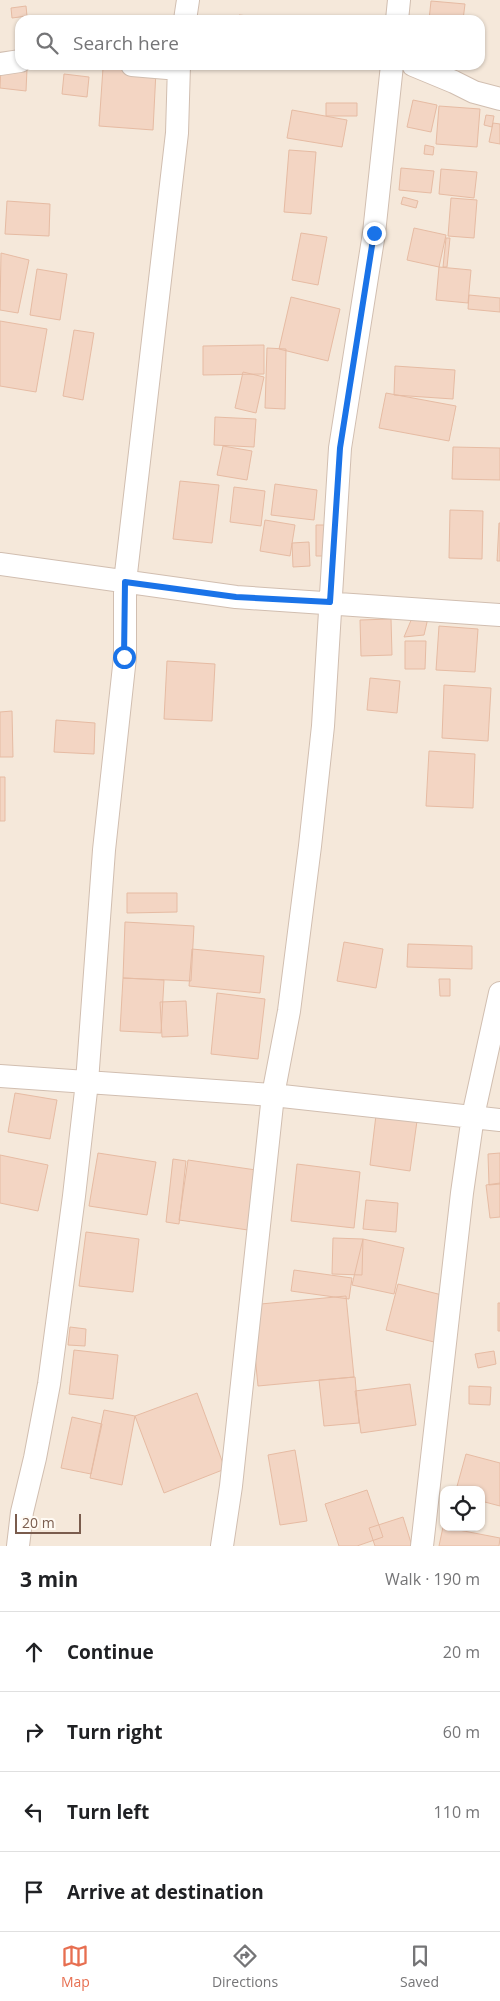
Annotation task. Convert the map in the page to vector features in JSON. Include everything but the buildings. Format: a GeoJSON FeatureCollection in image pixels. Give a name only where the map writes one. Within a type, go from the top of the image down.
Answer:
{"type":"FeatureCollection","features":[{"type":"Feature","properties":{"kind":"street"},"geometry":{"type":"LineString","coordinates":[[186,15],[188,0]]}},
{"type":"Feature","properties":{"kind":"street"},"geometry":{"type":"LineString","coordinates":[[398,15],[399,0]]}},
{"type":"Feature","properties":{"kind":"street"},"geometry":{"type":"LineString","coordinates":[[0,64],[15,62]]}},
{"type":"Feature","properties":{"kind":"street"},"geometry":{"type":"LineString","coordinates":[[18,1546],[22,1512],[35,1458],[48,1384],[74,1196],[87,1082],[104,850],[124,657],[125,582],[177,133],[179,70]]}},
{"type":"Feature","properties":{"kind":"street"},"geometry":{"type":"LineString","coordinates":[[222,1546],[231,1486],[274,1096],[289,1011],[323,726],[340,448],[374,233],[391,70]]}},
{"type":"Feature","properties":{"kind":"street"},"geometry":{"type":"LineString","coordinates":[[425,70],[474,92],[500,99]]}},
{"type":"Feature","properties":{"kind":"street"},"geometry":{"type":"LineString","coordinates":[[0,564],[236,597],[500,615]]}},
{"type":"Feature","properties":{"kind":"street"},"geometry":{"type":"LineString","coordinates":[[422,1546],[462,1193],[473,1116],[500,993]]}},
{"type":"Feature","properties":{"kind":"street"},"geometry":{"type":"LineString","coordinates":[[0,1076],[274,1096],[500,1120]]}},
{"type":"Feature","properties":{"kind":"shaded area"},"geometry":{"type":"Polygon","coordinates":[[[0,0],[500,0],[500,1546],[0,1546],[0,0]]]}},
{"type":"Feature","properties":{"kind":"route"},"geometry":{"type":"LineString","coordinates":[[124,657],[125,582],[236,597],[330,602],[340,448],[374,233]]}}]}
